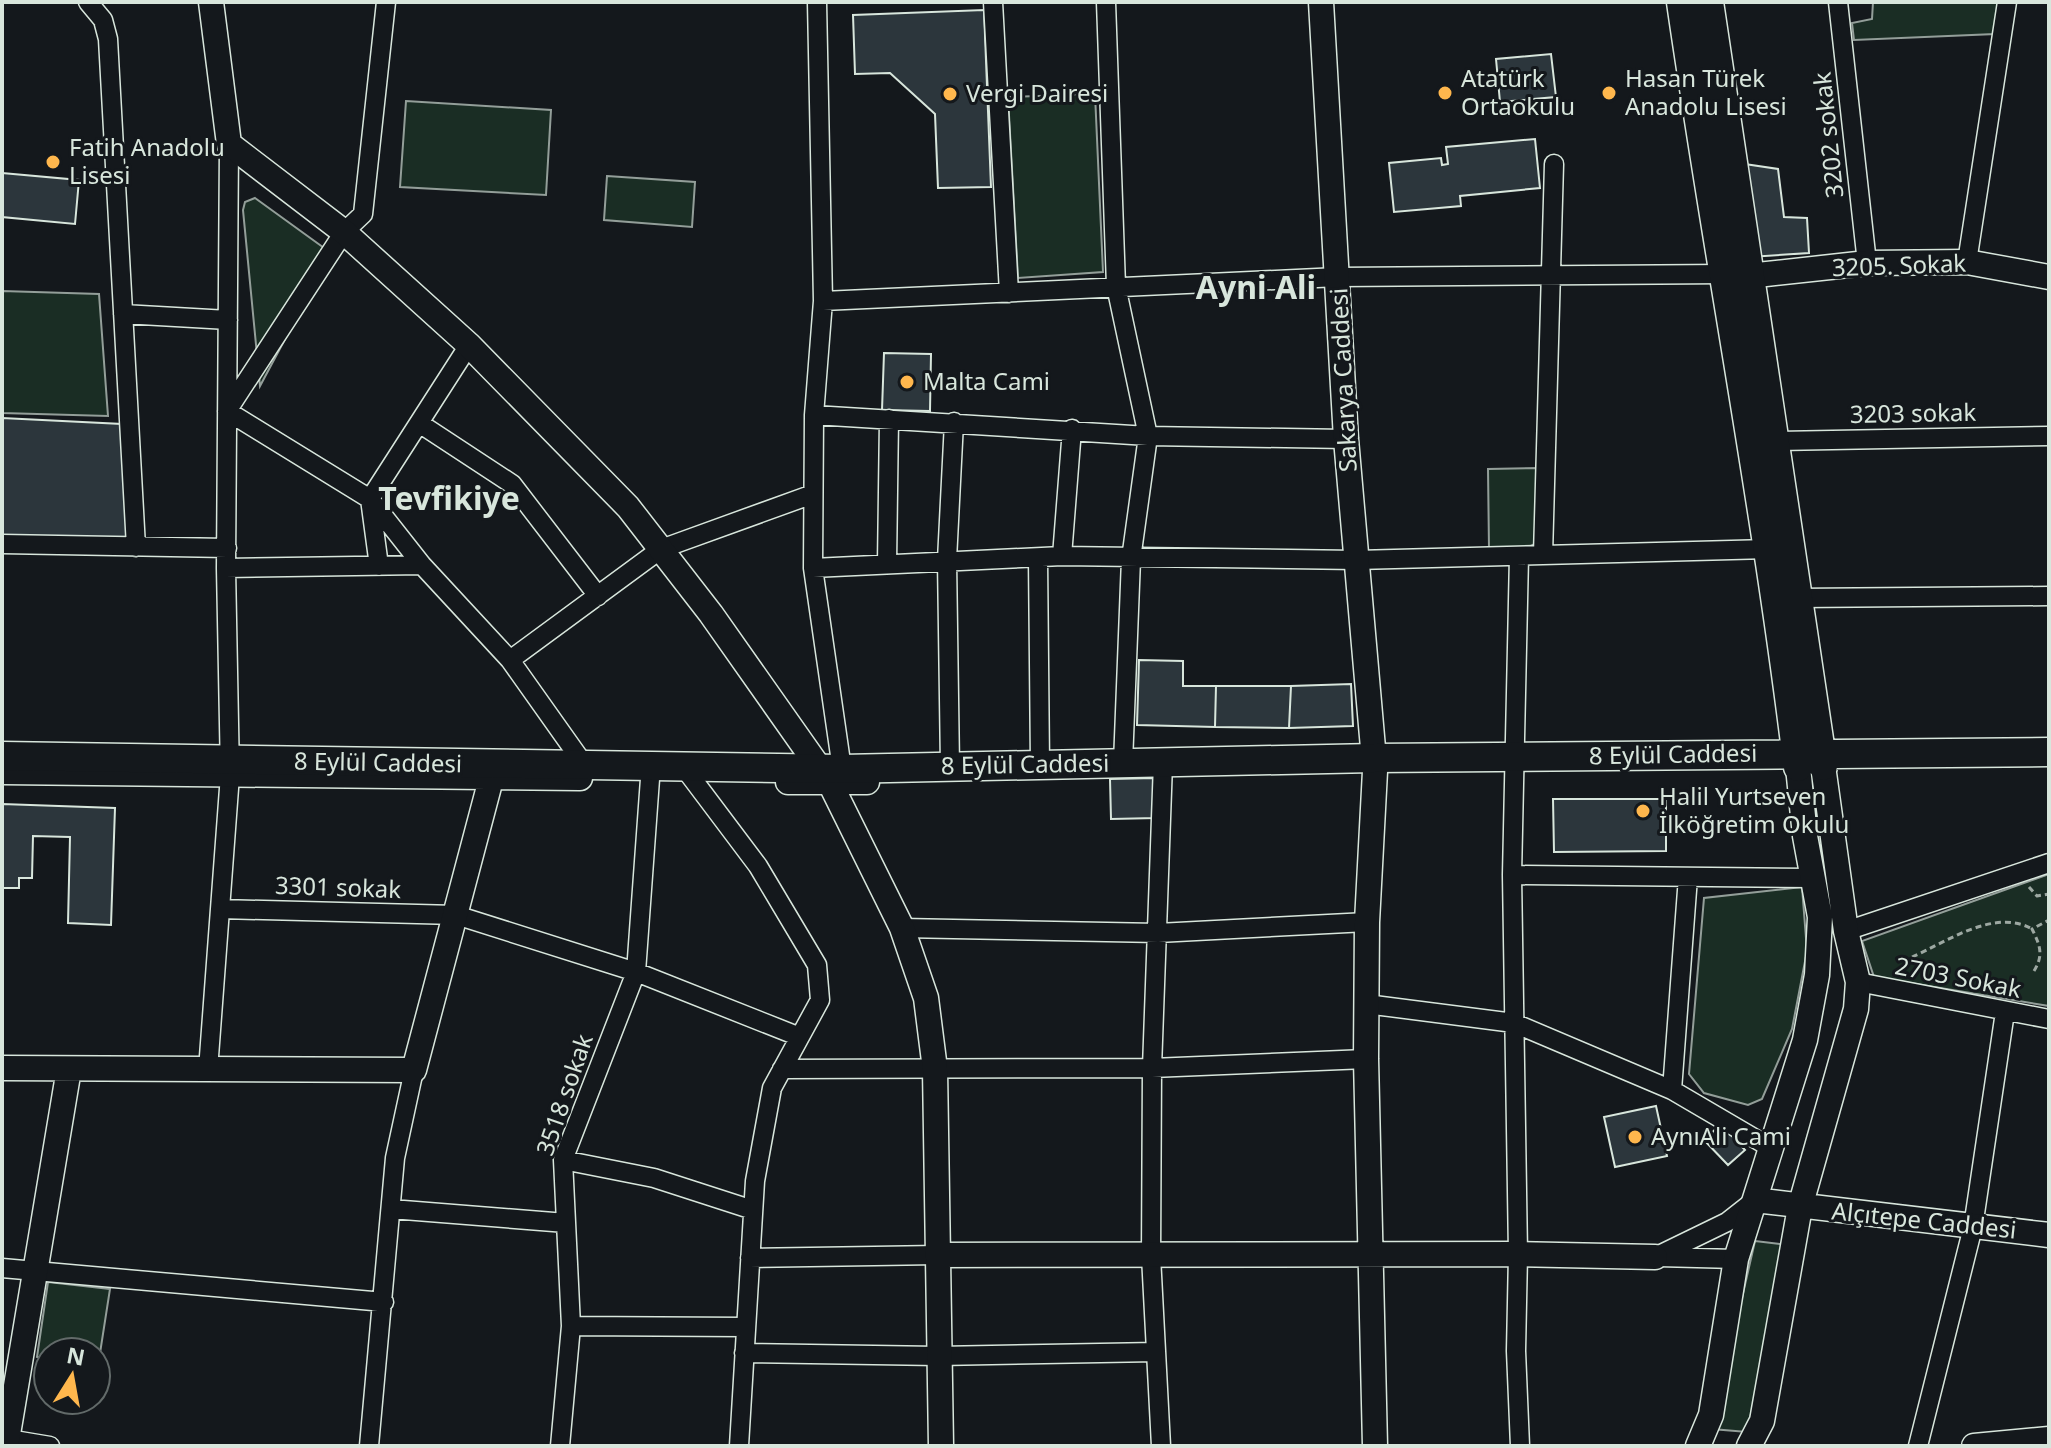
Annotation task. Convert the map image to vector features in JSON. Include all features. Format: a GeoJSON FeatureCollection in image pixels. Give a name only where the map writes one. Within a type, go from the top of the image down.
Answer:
{"type":"FeatureCollection","features":[{"type":"Feature","properties":{"kind":"main road"},"geometry":{"type":"LineString","coordinates":[[1681,2],[1713,224],[1737,275],[1777,441],[1797,598],[1810,760]]}},
{"type":"Feature","properties":{"kind":"main road"},"geometry":{"type":"LineString","coordinates":[[1709,2],[1769,549],[1810,760]]}},
{"type":"Feature","properties":{"kind":"main road","name":"8 Eylül Caddesi"},"geometry":{"type":"LineString","coordinates":[[2,756],[230,768],[831,774],[950,767],[1123,763],[1163,769],[1810,760],[2049,752]]}},
{"type":"Feature","properties":{"kind":"street"},"geometry":{"type":"LineString","coordinates":[[88,2],[103,20],[108,39],[136,547]]}},
{"type":"Feature","properties":{"kind":"street"},"geometry":{"type":"LineString","coordinates":[[208,1070],[230,768],[226,568],[229,144],[211,2]]}},
{"type":"Feature","properties":{"kind":"street"},"geometry":{"type":"LineString","coordinates":[[227,411],[344,232],[363,214],[386,2]]}},
{"type":"Feature","properties":{"kind":"street"},"geometry":{"type":"LineString","coordinates":[[817,2],[823,301],[814,415],[813,568],[831,774]]}},
{"type":"Feature","properties":{"kind":"street"},"geometry":{"type":"LineString","coordinates":[[993,2],[1009,293]]}},
{"type":"Feature","properties":{"kind":"street"},"geometry":{"type":"LineString","coordinates":[[1106,2],[1116,286],[1148,436],[1131,559],[1123,763]]}},
{"type":"Feature","properties":{"kind":"street","name":"Sakarya Caddesi"},"geometry":{"type":"LineString","coordinates":[[1321,2],[1346,439],[1375,765],[1366,1004],[1368,1255],[1375,1446]]}},
{"type":"Feature","properties":{"kind":"street","name":"3202 sokak"},"geometry":{"type":"LineString","coordinates":[[1838,2],[1867,263]]}},
{"type":"Feature","properties":{"kind":"street"},"geometry":{"type":"LineString","coordinates":[[1967,262],[2007,2]]}},
{"type":"Feature","properties":{"kind":"street"},"geometry":{"type":"LineString","coordinates":[[229,144],[344,232],[469,345],[628,507],[831,774],[902,928],[926,998],[935,1069],[941,1446]]}},
{"type":"Feature","properties":{"kind":"street"},"geometry":{"type":"LineString","coordinates":[[1543,555],[1548,277],[1554,164]]}},
{"type":"Feature","properties":{"kind":"street","name":"3205. Sokak"},"geometry":{"type":"LineString","coordinates":[[1737,275],[1867,263],[1967,262],[2049,277]]}},
{"type":"Feature","properties":{"kind":"street"},"geometry":{"type":"LineString","coordinates":[[823,301],[1338,277],[1737,275]]}},
{"type":"Feature","properties":{"kind":"street"},"geometry":{"type":"LineString","coordinates":[[123,314],[228,320]]}},
{"type":"Feature","properties":{"kind":"street"},"geometry":{"type":"LineString","coordinates":[[379,566],[370,499],[469,345]]}},
{"type":"Feature","properties":{"kind":"street"},"geometry":{"type":"LineString","coordinates":[[227,411],[370,499],[422,565],[510,660],[588,771]]}},
{"type":"Feature","properties":{"kind":"street"},"geometry":{"type":"LineString","coordinates":[[814,415],[1148,436],[1346,439]]}},
{"type":"Feature","properties":{"kind":"street"},"geometry":{"type":"LineString","coordinates":[[887,564],[889,419]]}},
{"type":"Feature","properties":{"kind":"street"},"geometry":{"type":"LineString","coordinates":[[950,767],[947,560],[954,422]]}},
{"type":"Feature","properties":{"kind":"street"},"geometry":{"type":"LineString","coordinates":[[419,423],[512,484],[598,596]]}},
{"type":"Feature","properties":{"kind":"street"},"geometry":{"type":"LineString","coordinates":[[1062,556],[1072,429]]}},
{"type":"Feature","properties":{"kind":"street","name":"3203 sokak"},"geometry":{"type":"LineString","coordinates":[[1777,441],[2049,436]]}},
{"type":"Feature","properties":{"kind":"street"},"geometry":{"type":"LineString","coordinates":[[510,660],[661,549],[813,494]]}},
{"type":"Feature","properties":{"kind":"street"},"geometry":{"type":"LineString","coordinates":[[2,544],[227,548]]}},
{"type":"Feature","properties":{"kind":"street"},"geometry":{"type":"LineString","coordinates":[[813,568],[1062,556],[1357,560],[1769,549]]}},
{"type":"Feature","properties":{"kind":"street"},"geometry":{"type":"LineString","coordinates":[[1519,556],[1512,875],[1518,1254],[1516,1351],[1520,1446]]}},
{"type":"Feature","properties":{"kind":"street"},"geometry":{"type":"LineString","coordinates":[[1038,558],[1040,765]]}},
{"type":"Feature","properties":{"kind":"street"},"geometry":{"type":"LineString","coordinates":[[226,568],[422,565]]}},
{"type":"Feature","properties":{"kind":"street"},"geometry":{"type":"LineString","coordinates":[[1797,598],[2049,596]]}},
{"type":"Feature","properties":{"kind":"street"},"geometry":{"type":"LineString","coordinates":[[1810,760],[2049,764]]}},
{"type":"Feature","properties":{"kind":"street"},"geometry":{"type":"LineString","coordinates":[[1698,1446],[1711,1415],[1736,1259],[1805,1040],[1817,975],[1820,917],[1813,878],[1810,760]]}},
{"type":"Feature","properties":{"kind":"street"},"geometry":{"type":"LineString","coordinates":[[1749,1446],[1762,1421],[1800,1207],[1856,1009],[1858,982],[1810,760]]}},
{"type":"Feature","properties":{"kind":"street"},"geometry":{"type":"LineString","coordinates":[[2,772],[230,768]]}},
{"type":"Feature","properties":{"kind":"street"},"geometry":{"type":"LineString","coordinates":[[831,774],[1163,769],[1152,1068],[1151,1256],[1161,1446]]}},
{"type":"Feature","properties":{"kind":"street"},"geometry":{"type":"LineString","coordinates":[[369,1446],[395,1158],[414,1070],[493,771]]}},
{"type":"Feature","properties":{"kind":"street","name":"3518 sokak"},"geometry":{"type":"LineString","coordinates":[[560,1446],[571,1326],[563,1160],[636,972],[650,772]]}},
{"type":"Feature","properties":{"kind":"street"},"geometry":{"type":"LineString","coordinates":[[686,772],[758,866],[817,965],[820,1000],[772,1088],[755,1181],[739,1446]]}},
{"type":"Feature","properties":{"kind":"street"},"geometry":{"type":"LineString","coordinates":[[1846,931],[2049,863]]}},
{"type":"Feature","properties":{"kind":"street"},"geometry":{"type":"LineString","coordinates":[[1512,875],[1813,878]]}},
{"type":"Feature","properties":{"kind":"street"},"geometry":{"type":"LineString","coordinates":[[1672,1090],[1688,877]]}},
{"type":"Feature","properties":{"kind":"street","name":"3301 sokak"},"geometry":{"type":"LineString","coordinates":[[220,909],[456,915],[636,972],[800,1037]]}},
{"type":"Feature","properties":{"kind":"street"},"geometry":{"type":"LineString","coordinates":[[902,928],[1158,933],[1367,922]]}},
{"type":"Feature","properties":{"kind":"street"},"geometry":{"type":"LineString","coordinates":[[1817,975],[1858,982]]}},
{"type":"Feature","properties":{"kind":"street","name":"2703 Sokak"},"geometry":{"type":"LineString","coordinates":[[1858,982],[2049,1019]]}},
{"type":"Feature","properties":{"kind":"street"},"geometry":{"type":"LineString","coordinates":[[1366,1004],[1514,1023],[1672,1090],[1771,1148]]}},
{"type":"Feature","properties":{"kind":"street"},"geometry":{"type":"LineString","coordinates":[[1918,1446],[1973,1227],[2005,1012]]}},
{"type":"Feature","properties":{"kind":"street"},"geometry":{"type":"LineString","coordinates":[[782,1069],[1152,1068],[1366,1059]]}},
{"type":"Feature","properties":{"kind":"street"},"geometry":{"type":"LineString","coordinates":[[2,1068],[414,1070]]}},
{"type":"Feature","properties":{"kind":"street"},"geometry":{"type":"LineString","coordinates":[[50,1446],[7,1442],[69,1069]]}},
{"type":"Feature","properties":{"kind":"street"},"geometry":{"type":"LineString","coordinates":[[563,1160],[654,1178],[753,1210]]}},
{"type":"Feature","properties":{"kind":"street"},"geometry":{"type":"LineString","coordinates":[[1655,1257],[1727,1222],[1755,1200]]}},
{"type":"Feature","properties":{"kind":"street","name":"Alçıtepe Caddesi"},"geometry":{"type":"LineString","coordinates":[[1755,1200],[2049,1235]]}},
{"type":"Feature","properties":{"kind":"street"},"geometry":{"type":"LineString","coordinates":[[391,1209],[566,1223]]}},
{"type":"Feature","properties":{"kind":"street"},"geometry":{"type":"LineString","coordinates":[[750,1258],[1518,1254],[1736,1259]]}},
{"type":"Feature","properties":{"kind":"street"},"geometry":{"type":"LineString","coordinates":[[2,1268],[384,1302]]}},
{"type":"Feature","properties":{"kind":"street"},"geometry":{"type":"LineString","coordinates":[[571,1326],[746,1327]]}},
{"type":"Feature","properties":{"kind":"street"},"geometry":{"type":"LineString","coordinates":[[744,1353],[938,1356],[1156,1352]]}},
{"type":"Feature","properties":{"kind":"street"},"geometry":{"type":"LineString","coordinates":[[1974,1446],[2049,1439]]}},
{"type":"Feature","properties":{"kind":"path"},"geometry":{"type":"LineString","coordinates":[[1912,957],[1988,923],[2017,920],[2032,929],[2041,947],[2034,971]]}},
{"type":"Feature","properties":{"kind":"path"},"geometry":{"type":"LineString","coordinates":[[2032,929],[2049,920]]}},
{"type":"Feature","properties":{"kind":"green space"},"geometry":{"type":"Polygon","coordinates":[[[1873,2],[1998,2],[1995,34],[1854,40],[1852,23],[1872,19],[1873,2]]]}},
{"type":"Feature","properties":{"kind":"green space"},"geometry":{"type":"Polygon","coordinates":[[[1095,94],[1103,272],[1018,278],[1008,97],[1095,94]]]}},
{"type":"Feature","properties":{"kind":"green space"},"geometry":{"type":"Polygon","coordinates":[[[406,101],[551,110],[546,195],[400,187],[406,101]]]}},
{"type":"Feature","properties":{"kind":"green space"},"geometry":{"type":"Polygon","coordinates":[[[607,176],[695,182],[692,227],[604,220],[607,176]]]}},
{"type":"Feature","properties":{"kind":"green space"},"geometry":{"type":"Polygon","coordinates":[[[255,198],[331,253],[260,386],[243,210],[245,202],[255,198]]]}},
{"type":"Feature","properties":{"kind":"green space"},"geometry":{"type":"Polygon","coordinates":[[[2,291],[99,294],[108,416],[2,413],[2,291]]]}},
{"type":"Feature","properties":{"kind":"green space"},"geometry":{"type":"Polygon","coordinates":[[[1539,468],[1537,543],[1522,550],[1489,549],[1488,469],[1539,468]]]}},
{"type":"Feature","properties":{"kind":"green space"},"geometry":{"type":"Polygon","coordinates":[[[2049,874],[2049,1006],[1874,977],[1862,941],[2049,874]]]}},
{"type":"Feature","properties":{"kind":"green space"},"geometry":{"type":"Polygon","coordinates":[[[1802,887],[1807,951],[1792,1029],[1762,1099],[1748,1105],[1704,1093],[1689,1074],[1704,898],[1802,887]]]}},
{"type":"Feature","properties":{"kind":"green space"},"geometry":{"type":"Polygon","coordinates":[[[1755,1241],[1788,1245],[1747,1432],[1712,1429],[1755,1241]]]}},
{"type":"Feature","properties":{"kind":"green space"},"geometry":{"type":"Polygon","coordinates":[[[48,1282],[110,1289],[103,1336],[40,1336],[48,1282]]]}},
{"type":"Feature","properties":{"kind":"building","name":"Vergi Dairesi"},"geometry":{"type":"Polygon","coordinates":[[[984,10],[991,187],[938,188],[935,114],[890,73],[855,74],[853,15],[984,10]]]}},
{"type":"Feature","properties":{"kind":"building"},"geometry":{"type":"Polygon","coordinates":[[[1551,54],[1556,97],[1500,102],[1496,59],[1551,54]]]}},
{"type":"Feature","properties":{"kind":"building"},"geometry":{"type":"Polygon","coordinates":[[[1535,139],[1540,188],[1460,196],[1461,206],[1394,212],[1389,163],[1441,158],[1442,165],[1448,164],[1446,147],[1535,139]]]}},
{"type":"Feature","properties":{"kind":"building"},"geometry":{"type":"Polygon","coordinates":[[[1738,163],[1778,169],[1784,217],[1807,218],[1809,253],[1750,257],[1738,163]]]}},
{"type":"Feature","properties":{"kind":"building"},"geometry":{"type":"Polygon","coordinates":[[[2,173],[79,180],[75,224],[2,217],[2,173]]]}},
{"type":"Feature","properties":{"kind":"building","name":"Malta Cami"},"geometry":{"type":"Polygon","coordinates":[[[884,353],[931,354],[930,411],[882,410],[884,353]]]}},
{"type":"Feature","properties":{"kind":"building"},"geometry":{"type":"Polygon","coordinates":[[[2,418],[122,424],[132,545],[2,539],[2,418]]]}},
{"type":"Feature","properties":{"kind":"building"},"geometry":{"type":"Polygon","coordinates":[[[1139,660],[1183,661],[1183,686],[1216,686],[1215,727],[1137,725],[1139,660]]]}},
{"type":"Feature","properties":{"kind":"building"},"geometry":{"type":"Polygon","coordinates":[[[1351,684],[1353,726],[1289,728],[1291,686],[1351,684]]]}},
{"type":"Feature","properties":{"kind":"building"},"geometry":{"type":"Polygon","coordinates":[[[1216,686],[1291,686],[1289,728],[1215,727],[1216,686]]]}},
{"type":"Feature","properties":{"kind":"building"},"geometry":{"type":"Polygon","coordinates":[[[1155,778],[1156,818],[1111,819],[1110,779],[1155,778]]]}},
{"type":"Feature","properties":{"kind":"building"},"geometry":{"type":"Polygon","coordinates":[[[1553,799],[1666,799],[1666,851],[1554,852],[1553,799]]]}},
{"type":"Feature","properties":{"kind":"building"},"geometry":{"type":"Polygon","coordinates":[[[2,804],[115,808],[111,925],[68,923],[70,837],[33,836],[32,878],[19,878],[19,888],[2,888],[2,804]]]}},
{"type":"Feature","properties":{"kind":"building","name":"AynıAli Cami"},"geometry":{"type":"Polygon","coordinates":[[[1656,1106],[1667,1156],[1615,1167],[1604,1117],[1656,1106]]]}},
{"type":"Feature","properties":{"kind":"building"},"geometry":{"type":"Polygon","coordinates":[[[1721,1124],[1745,1150],[1728,1165],[1704,1140],[1721,1124]]]}},
{"type":"Feature","properties":{"kind":"place","name":"Atatürk Ortaokulu"},"geometry":{"type":"Point","coordinates":[1445,93]}},
{"type":"Feature","properties":{"kind":"place","name":"Hasan Türek Anadolu Lisesi"},"geometry":{"type":"Point","coordinates":[1609,93]}},
{"type":"Feature","properties":{"kind":"place","name":"Vergi Dairesi"},"geometry":{"type":"Point","coordinates":[950,94]}},
{"type":"Feature","properties":{"kind":"place","name":"Fatih Anadolu Lisesi"},"geometry":{"type":"Point","coordinates":[53,162]}},
{"type":"Feature","properties":{"kind":"place","name":"Malta Cami"},"geometry":{"type":"Point","coordinates":[907,382]}},
{"type":"Feature","properties":{"kind":"place","name":"Halil Yurtseven İlköğretim Okulu"},"geometry":{"type":"Point","coordinates":[1643,811]}},
{"type":"Feature","properties":{"kind":"place","name":"AynıAli Cami"},"geometry":{"type":"Point","coordinates":[1635,1137]}},
{"type":"Feature","properties":{"kind":"district","name":"Ayni Ali"},"geometry":{"type":"Point","coordinates":[1256,288]}},
{"type":"Feature","properties":{"kind":"district","name":"Tevfikiye"},"geometry":{"type":"Point","coordinates":[449,499]}}]}
